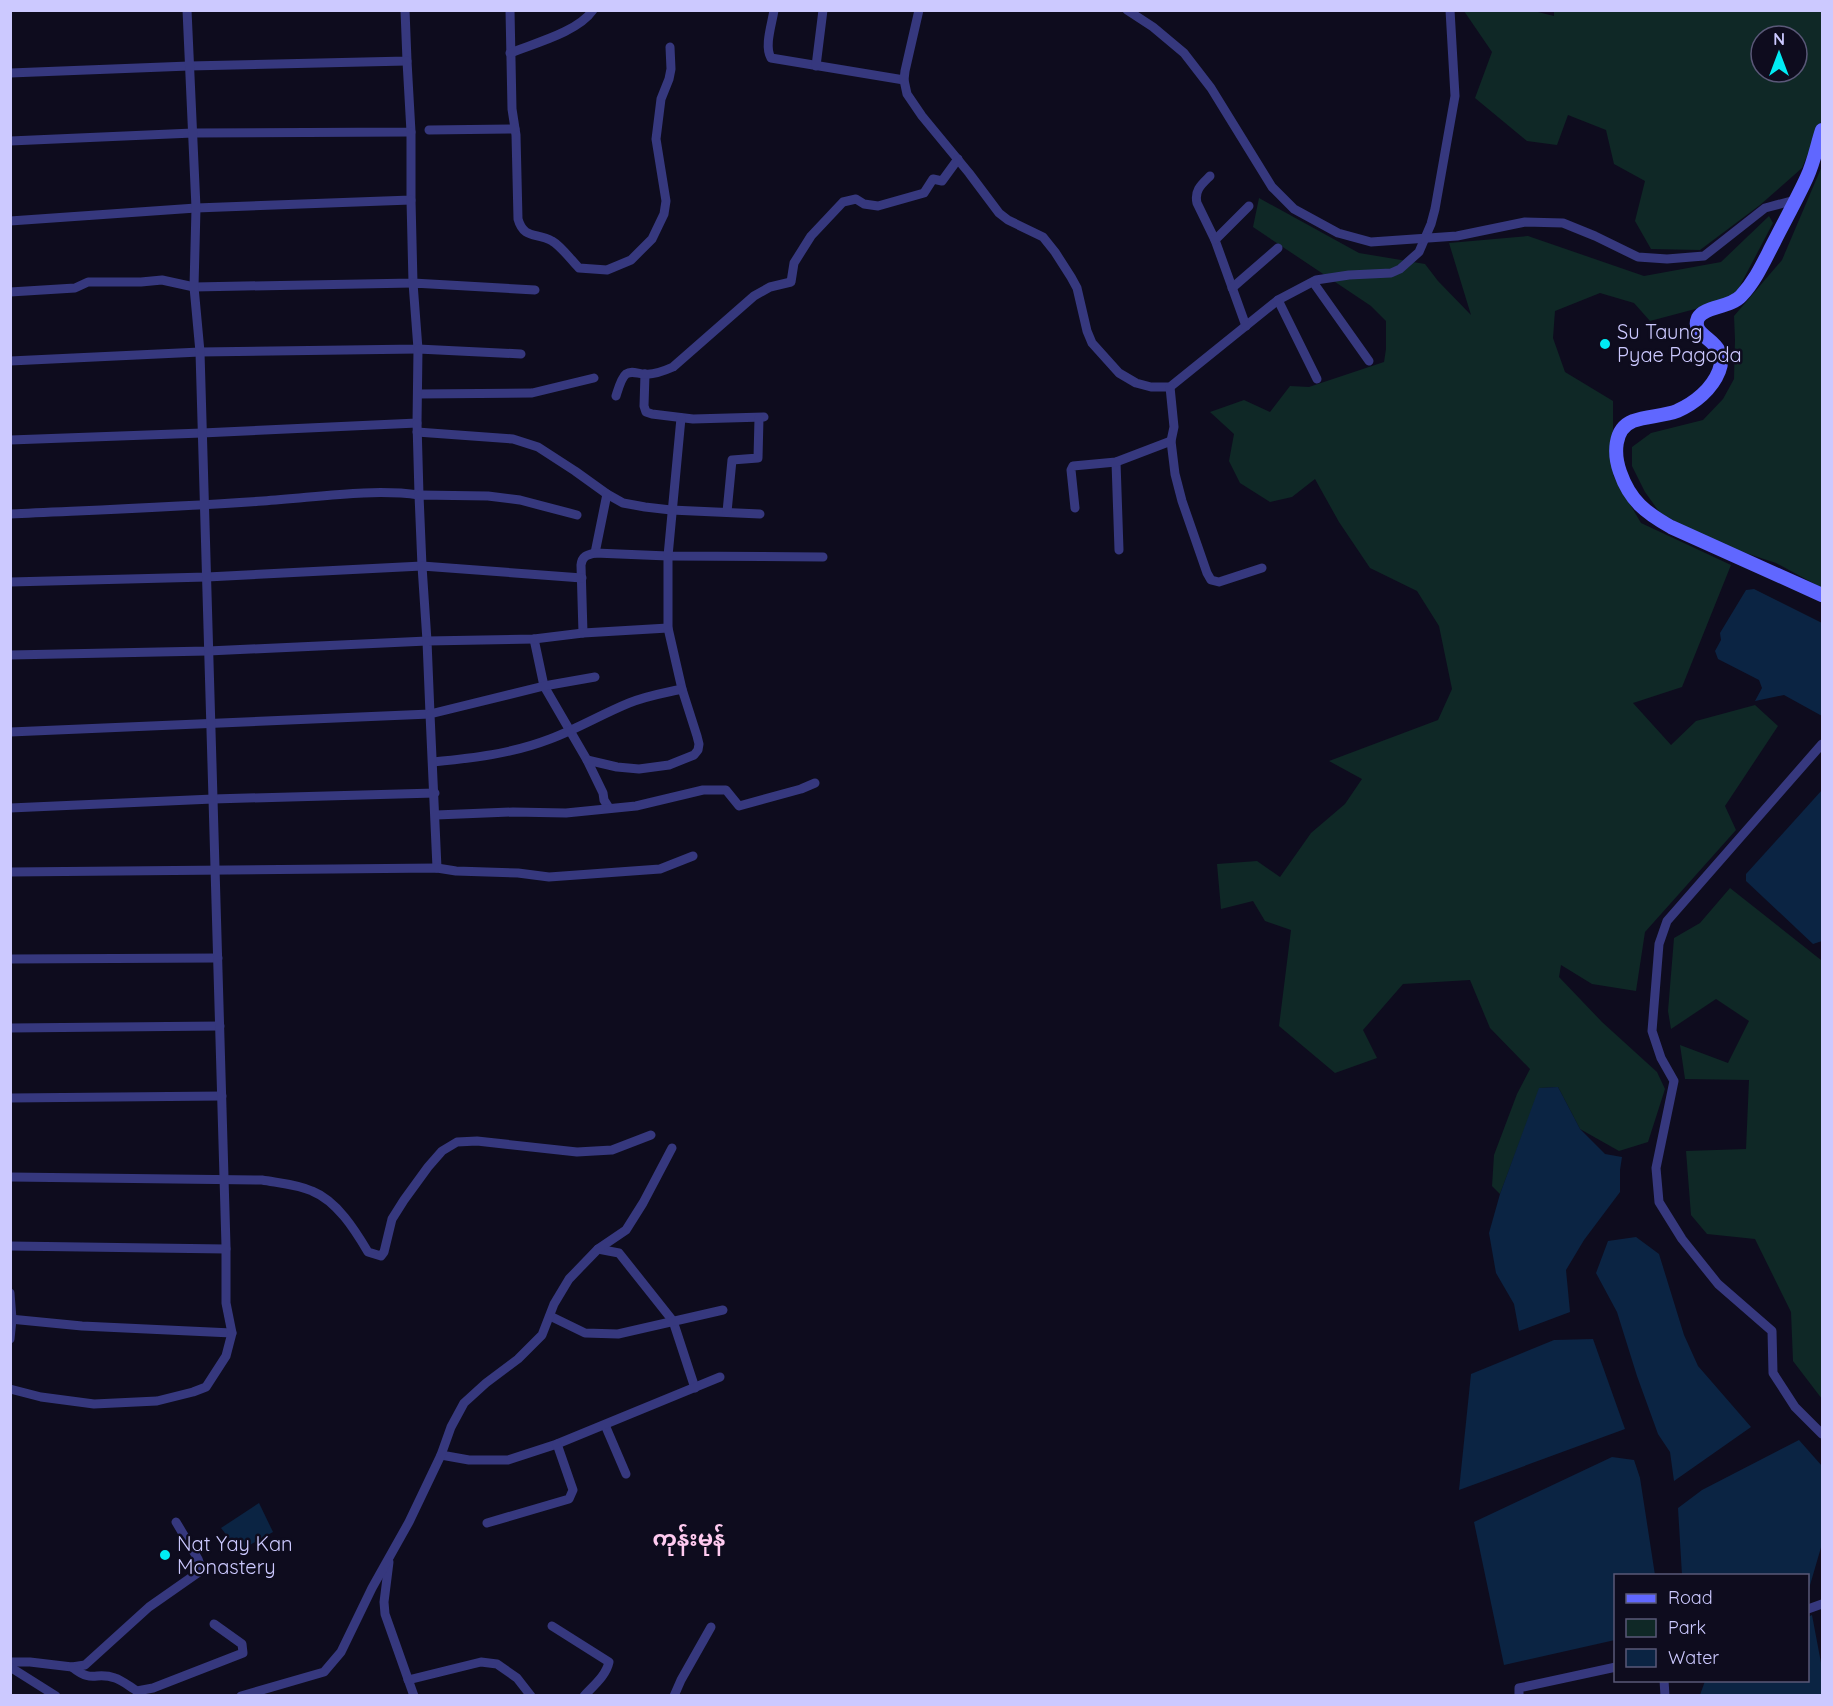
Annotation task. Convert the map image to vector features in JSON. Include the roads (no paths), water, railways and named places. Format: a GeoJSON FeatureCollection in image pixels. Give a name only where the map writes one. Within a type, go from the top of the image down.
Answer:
{"type":"FeatureCollection","features":[{"type":"Feature","properties":{"kind":"main road"},"geometry":{"type":"LineString","coordinates":[[1822,130],[1808,176],[1754,280],[1734,302],[1704,312],[1699,316],[1696,323],[1698,330],[1702,336],[1715,343],[1720,352],[1719,371],[1706,392],[1692,403],[1676,411],[1632,421],[1623,428],[1617,438],[1616,453],[1625,484],[1635,500],[1649,514],[1671,527],[1822,595]]}},
{"type":"Feature","properties":{"kind":"street"},"geometry":{"type":"LineString","coordinates":[[10,1389],[41,1397],[94,1404],[157,1401],[193,1392],[206,1387],[226,1356],[232,1333],[226,1303],[200,352],[194,287],[196,207],[187,10]]}},
{"type":"Feature","properties":{"kind":"street"},"geometry":{"type":"LineString","coordinates":[[405,10],[411,132],[413,283],[418,349],[419,495],[437,868]]}},
{"type":"Feature","properties":{"kind":"street"},"geometry":{"type":"LineString","coordinates":[[510,10],[518,219],[521,228],[527,233],[553,241],[579,268],[607,270],[631,260],[652,239],[664,214],[666,201],[656,139],[661,99],[671,69],[670,47]]}},
{"type":"Feature","properties":{"kind":"street"},"geometry":{"type":"LineString","coordinates":[[510,53],[569,29],[589,16],[593,10]]}},
{"type":"Feature","properties":{"kind":"street"},"geometry":{"type":"LineString","coordinates":[[774,10],[769,55],[771,58],[904,80]]}},
{"type":"Feature","properties":{"kind":"street"},"geometry":{"type":"LineString","coordinates":[[816,66],[823,10]]}},
{"type":"Feature","properties":{"kind":"street"},"geometry":{"type":"LineString","coordinates":[[919,10],[904,80],[907,94],[999,213],[1008,220],[1043,237],[1077,288],[1092,344],[1119,373],[1136,383],[1151,387],[1170,387],[1278,300],[1313,282],[1349,275],[1391,273],[1419,252],[1435,208],[1455,96],[1450,10]]}},
{"type":"Feature","properties":{"kind":"street"},"geometry":{"type":"LineString","coordinates":[[1127,10],[1153,27],[1184,53],[1211,88],[1272,187],[1294,209],[1338,233],[1371,242],[1457,236],[1525,222],[1563,223],[1638,256],[1667,259],[1704,256],[1765,208],[1795,200]]}},
{"type":"Feature","properties":{"kind":"street"},"geometry":{"type":"LineString","coordinates":[[10,73],[189,66],[407,62]]}},
{"type":"Feature","properties":{"kind":"street"},"geometry":{"type":"LineString","coordinates":[[429,130],[515,129]]}},
{"type":"Feature","properties":{"kind":"street"},"geometry":{"type":"LineString","coordinates":[[10,141],[193,133],[411,132]]}},
{"type":"Feature","properties":{"kind":"street"},"geometry":{"type":"LineString","coordinates":[[616,396],[624,375],[627,373],[663,372],[673,367],[754,296],[771,287],[791,282],[794,263],[811,236],[843,202],[856,199],[864,204],[878,206],[924,193],[933,179],[942,181],[958,159]]}},
{"type":"Feature","properties":{"kind":"street"},"geometry":{"type":"LineString","coordinates":[[1210,176],[1198,188],[1196,196],[1215,240],[1246,326]]}},
{"type":"Feature","properties":{"kind":"street"},"geometry":{"type":"LineString","coordinates":[[10,220],[196,207],[411,200]]}},
{"type":"Feature","properties":{"kind":"street"},"geometry":{"type":"LineString","coordinates":[[1215,240],[1249,206]]}},
{"type":"Feature","properties":{"kind":"street"},"geometry":{"type":"LineString","coordinates":[[1232,288],[1278,248]]}},
{"type":"Feature","properties":{"kind":"street"},"geometry":{"type":"LineString","coordinates":[[10,292],[75,288],[88,282],[162,280],[194,287],[413,283],[535,290]]}},
{"type":"Feature","properties":{"kind":"street"},"geometry":{"type":"LineString","coordinates":[[1313,282],[1369,361]]}},
{"type":"Feature","properties":{"kind":"street"},"geometry":{"type":"LineString","coordinates":[[1278,300],[1317,379]]}},
{"type":"Feature","properties":{"kind":"street"},"geometry":{"type":"LineString","coordinates":[[10,361],[200,352],[418,349],[521,354]]}},
{"type":"Feature","properties":{"kind":"street"},"geometry":{"type":"LineString","coordinates":[[645,374],[644,406],[646,412],[663,417],[681,418],[762,418],[758,458],[732,460],[727,512]]}},
{"type":"Feature","properties":{"kind":"street"},"geometry":{"type":"LineString","coordinates":[[418,394],[532,393],[594,378]]}},
{"type":"Feature","properties":{"kind":"street"},"geometry":{"type":"LineString","coordinates":[[1170,387],[1174,427],[1171,441],[1175,474],[1207,573],[1211,580],[1219,582],[1262,568]]}},
{"type":"Feature","properties":{"kind":"street"},"geometry":{"type":"LineString","coordinates":[[587,760],[639,769],[669,765],[694,755],[698,750],[697,736],[682,689],[668,628],[668,556],[681,418]]}},
{"type":"Feature","properties":{"kind":"street"},"geometry":{"type":"LineString","coordinates":[[10,440],[417,428],[513,439],[538,447],[623,503],[671,510],[760,514]]}},
{"type":"Feature","properties":{"kind":"street"},"geometry":{"type":"LineString","coordinates":[[1075,508],[1071,470],[1073,466],[1116,462],[1171,441]]}},
{"type":"Feature","properties":{"kind":"street"},"geometry":{"type":"LineString","coordinates":[[1116,462],[1119,550]]}},
{"type":"Feature","properties":{"kind":"street"},"geometry":{"type":"LineString","coordinates":[[10,514],[204,505],[372,492],[401,492],[419,495],[488,496],[520,500],[577,515]]}},
{"type":"Feature","properties":{"kind":"street"},"geometry":{"type":"LineString","coordinates":[[595,553],[607,494]]}},
{"type":"Feature","properties":{"kind":"street"},"geometry":{"type":"LineString","coordinates":[[583,633],[582,559],[586,555],[595,553],[823,557]]}},
{"type":"Feature","properties":{"kind":"street"},"geometry":{"type":"LineString","coordinates":[[10,582],[207,577],[422,566],[582,578]]}},
{"type":"Feature","properties":{"kind":"street"},"geometry":{"type":"LineString","coordinates":[[10,655],[208,651],[427,641],[534,639],[583,633],[668,628]]}},
{"type":"Feature","properties":{"kind":"street"},"geometry":{"type":"LineString","coordinates":[[534,639],[544,686],[587,760],[609,808]]}},
{"type":"Feature","properties":{"kind":"street"},"geometry":{"type":"LineString","coordinates":[[10,732],[430,714],[544,686],[595,677]]}},
{"type":"Feature","properties":{"kind":"street"},"geometry":{"type":"LineString","coordinates":[[433,762],[480,758],[516,751],[570,732],[629,703],[648,696],[682,689]]}},
{"type":"Feature","properties":{"kind":"street"},"geometry":{"type":"LineString","coordinates":[[1822,744],[1667,921],[1659,944],[1652,1031],[1661,1058],[1674,1081],[1656,1168],[1659,1202],[1682,1239],[1718,1284],[1772,1331],[1773,1373],[1795,1407],[1822,1434]]}},
{"type":"Feature","properties":{"kind":"street"},"geometry":{"type":"LineString","coordinates":[[436,815],[513,812],[566,813],[636,806],[704,790],[726,790],[739,806],[815,783]]}},
{"type":"Feature","properties":{"kind":"street"},"geometry":{"type":"LineString","coordinates":[[10,808],[213,799],[435,793]]}},
{"type":"Feature","properties":{"kind":"street"},"geometry":{"type":"LineString","coordinates":[[10,872],[437,868],[549,877],[660,868],[693,856]]}},
{"type":"Feature","properties":{"kind":"street"},"geometry":{"type":"LineString","coordinates":[[10,959],[218,958]]}},
{"type":"Feature","properties":{"kind":"street"},"geometry":{"type":"LineString","coordinates":[[10,1028],[220,1026]]}},
{"type":"Feature","properties":{"kind":"street"},"geometry":{"type":"LineString","coordinates":[[10,1098],[222,1096]]}},
{"type":"Feature","properties":{"kind":"street"},"geometry":{"type":"LineString","coordinates":[[10,1177],[262,1180],[293,1185],[314,1191],[345,1217],[368,1252],[381,1256],[392,1219],[404,1200],[442,1151],[457,1142],[477,1141],[577,1152],[612,1150],[651,1136]]}},
{"type":"Feature","properties":{"kind":"street"},"geometry":{"type":"LineString","coordinates":[[241,1695],[324,1672],[341,1652],[409,1522],[441,1455],[451,1426],[464,1403],[518,1359],[542,1335],[554,1304],[569,1279],[598,1249],[626,1230],[672,1148]]}},
{"type":"Feature","properties":{"kind":"street"},"geometry":{"type":"LineString","coordinates":[[10,1246],[226,1249]]}},
{"type":"Feature","properties":{"kind":"street"},"geometry":{"type":"LineString","coordinates":[[598,1249],[619,1253],[673,1321],[695,1388]]}},
{"type":"Feature","properties":{"kind":"street"},"geometry":{"type":"LineString","coordinates":[[10,1293],[10,1339]]}},
{"type":"Feature","properties":{"kind":"street"},"geometry":{"type":"LineString","coordinates":[[550,1316],[585,1333],[618,1334],[723,1310]]}},
{"type":"Feature","properties":{"kind":"street"},"geometry":{"type":"LineString","coordinates":[[11,1319],[82,1326],[232,1333]]}},
{"type":"Feature","properties":{"kind":"street"},"geometry":{"type":"LineString","coordinates":[[441,1455],[469,1460],[508,1460],[557,1444],[720,1377]]}},
{"type":"Feature","properties":{"kind":"street"},"geometry":{"type":"LineString","coordinates":[[605,1425],[626,1474]]}},
{"type":"Feature","properties":{"kind":"street"},"geometry":{"type":"LineString","coordinates":[[488,1523],[569,1499],[573,1490],[557,1444]]}},
{"type":"Feature","properties":{"kind":"street"},"geometry":{"type":"LineString","coordinates":[[11,1668],[30,1662],[72,1667],[85,1665],[149,1606],[199,1572],[201,1568],[198,1559],[176,1522]]}},
{"type":"Feature","properties":{"kind":"street"},"geometry":{"type":"LineString","coordinates":[[390,1557],[384,1602],[385,1614],[414,1695]]}},
{"type":"Feature","properties":{"kind":"street"},"geometry":{"type":"LineString","coordinates":[[72,1667],[82,1675],[89,1677],[115,1678],[141,1693],[243,1653],[242,1644],[214,1624]]}},
{"type":"Feature","properties":{"kind":"street"},"geometry":{"type":"LineString","coordinates":[[552,1626],[609,1662],[608,1669],[584,1695]]}},
{"type":"Feature","properties":{"kind":"street"},"geometry":{"type":"LineString","coordinates":[[674,1695],[711,1627]]}},
{"type":"Feature","properties":{"kind":"street"},"geometry":{"type":"LineString","coordinates":[[408,1680],[481,1662],[497,1664],[517,1678],[531,1695]]}},
{"type":"Feature","properties":{"kind":"street"},"geometry":{"type":"LineString","coordinates":[[1519,1695],[1519,1688],[1614,1667]]}},
{"type":"Feature","properties":{"kind":"street"},"geometry":{"type":"LineString","coordinates":[[11,1668],[56,1695]]}},
{"type":"Feature","properties":{"kind":"water"},"geometry":{"type":"Polygon","coordinates":[[[1754,589],[1822,623],[1822,716],[1784,695],[1755,701],[1762,688],[1759,680],[1718,659],[1715,651],[1721,640],[1720,633],[1746,590],[1754,589]]]}},
{"type":"Feature","properties":{"kind":"water"},"geometry":{"type":"Polygon","coordinates":[[[1822,790],[1822,941],[1813,944],[1746,881],[1746,874],[1822,790]]]}},
{"type":"Feature","properties":{"kind":"water"},"geometry":{"type":"Polygon","coordinates":[[[1558,1087],[1580,1129],[1605,1154],[1622,1157],[1620,1192],[1584,1240],[1566,1270],[1570,1312],[1519,1331],[1514,1304],[1496,1273],[1489,1233],[1500,1194],[1539,1088],[1558,1087]]]}},
{"type":"Feature","properties":{"kind":"water"},"geometry":{"type":"Polygon","coordinates":[[[1636,1237],[1659,1254],[1684,1335],[1698,1366],[1751,1427],[1674,1481],[1670,1452],[1658,1434],[1617,1312],[1596,1273],[1608,1241],[1636,1237]]]}},
{"type":"Feature","properties":{"kind":"water"},"geometry":{"type":"Polygon","coordinates":[[[1593,1339],[1625,1429],[1459,1490],[1471,1374],[1554,1340],[1593,1339]]]}},
{"type":"Feature","properties":{"kind":"water"},"geometry":{"type":"Polygon","coordinates":[[[1799,1440],[1822,1466],[1822,1544],[1809,1589],[1809,1574],[1682,1574],[1678,1508],[1702,1490],[1799,1440]]]}},
{"type":"Feature","properties":{"kind":"water"},"geometry":{"type":"Polygon","coordinates":[[[1612,1457],[1634,1460],[1640,1478],[1655,1574],[1614,1574],[1614,1640],[1504,1665],[1474,1522],[1612,1457]]]}},
{"type":"Feature","properties":{"kind":"water"},"geometry":{"type":"Polygon","coordinates":[[[259,1503],[273,1532],[239,1551],[221,1528],[259,1503]]]}},
{"type":"Feature","properties":{"kind":"water"},"geometry":{"type":"Polygon","coordinates":[[[1812,1615],[1822,1668],[1822,1695],[1700,1695],[1705,1682],[1809,1682],[1809,1616],[1812,1615]]]}},
{"type":"Feature","properties":{"kind":"place","name":"Su Taung Pyae Pagoda"},"geometry":{"type":"Point","coordinates":[1605,344]}},
{"type":"Feature","properties":{"kind":"place","name":"Nat Yay Kan Monastery"},"geometry":{"type":"Point","coordinates":[165,1555]}},
{"type":"Feature","properties":{"kind":"district","name":"ကုန်းမုန်"},"geometry":{"type":"Point","coordinates":[689,1538]}}]}
